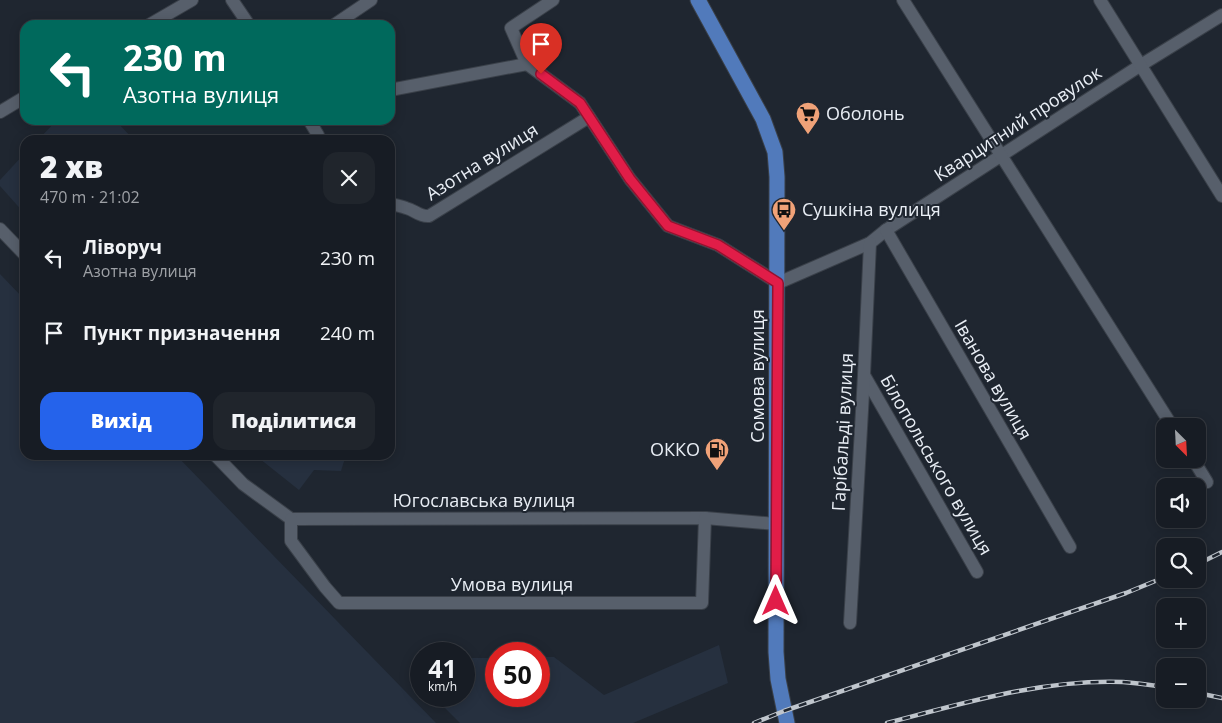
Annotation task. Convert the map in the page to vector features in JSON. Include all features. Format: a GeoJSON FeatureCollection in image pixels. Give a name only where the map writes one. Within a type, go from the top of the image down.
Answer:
{"type":"FeatureCollection","features":[{"type":"Feature","properties":{"kind":"main road","name":"Сомова вулиця"},"geometry":{"type":"LineString","coordinates":[[698,0],[763,119],[775,152],[778,283],[776,652],[778,679],[787,723]]}},
{"type":"Feature","properties":{"kind":"street"},"geometry":{"type":"LineString","coordinates":[[158,20],[192,0]]}},
{"type":"Feature","properties":{"kind":"street"},"geometry":{"type":"LineString","coordinates":[[232,0],[246,20]]}},
{"type":"Feature","properties":{"kind":"street"},"geometry":{"type":"LineString","coordinates":[[341,20],[371,0]]}},
{"type":"Feature","properties":{"kind":"street"},"geometry":{"type":"LineString","coordinates":[[553,0],[511,28],[528,64],[580,103],[630,179],[668,226],[718,245],[778,283]]}},
{"type":"Feature","properties":{"kind":"street"},"geometry":{"type":"LineString","coordinates":[[903,0],[1167,418]]}},
{"type":"Feature","properties":{"kind":"street"},"geometry":{"type":"LineString","coordinates":[[1100,0],[1222,196]]}},
{"type":"Feature","properties":{"kind":"street","name":"Кварцитний провулок"},"geometry":{"type":"LineString","coordinates":[[778,283],[870,243],[886,230],[1141,65],[1222,15]]}},
{"type":"Feature","properties":{"kind":"street"},"geometry":{"type":"LineString","coordinates":[[395,89],[528,64]]}},
{"type":"Feature","properties":{"kind":"street"},"geometry":{"type":"LineString","coordinates":[[0,112],[20,100]]}},
{"type":"Feature","properties":{"kind":"street","name":"Азотна вулиця"},"geometry":{"type":"LineString","coordinates":[[395,205],[408,208],[424,216],[429,216],[589,117]]}},
{"type":"Feature","properties":{"kind":"street"},"geometry":{"type":"LineString","coordinates":[[0,229],[20,250]]}},
{"type":"Feature","properties":{"kind":"street","name":"Іванова вулиця"},"geometry":{"type":"LineString","coordinates":[[886,230],[1070,547]]}},
{"type":"Feature","properties":{"kind":"street","name":"Гарібальді вулиця"},"geometry":{"type":"LineString","coordinates":[[850,623],[870,243]]}},
{"type":"Feature","properties":{"kind":"street","name":"Білопольського вулиця"},"geometry":{"type":"LineString","coordinates":[[864,376],[977,572]]}},
{"type":"Feature","properties":{"kind":"street"},"geometry":{"type":"LineString","coordinates":[[220,460],[243,484],[291,519]]}},
{"type":"Feature","properties":{"kind":"street"},"geometry":{"type":"LineString","coordinates":[[1198,468],[1207,482]]}},
{"type":"Feature","properties":{"kind":"street","name":"Югославська вулиця"},"geometry":{"type":"LineString","coordinates":[[291,519],[705,518],[776,524]]}},
{"type":"Feature","properties":{"kind":"street","name":"Умова вулиця"},"geometry":{"type":"LineString","coordinates":[[291,519],[291,542],[324,587],[339,603],[702,603],[705,518]]}},
{"type":"Feature","properties":{"kind":"shaded area"},"geometry":{"type":"Polygon","coordinates":[[[52,125],[120,125],[129,135],[43,135],[52,125]]]}},
{"type":"Feature","properties":{"kind":"shaded area"},"geometry":{"type":"Polygon","coordinates":[[[20,158],[20,208],[0,186],[0,180],[20,158]]]}},
{"type":"Feature","properties":{"kind":"shaded area"},"geometry":{"type":"Polygon","coordinates":[[[0,274],[20,295],[20,460],[181,460],[410,696],[410,707],[420,707],[436,723],[0,723],[0,274]]]}},
{"type":"Feature","properties":{"kind":"shaded area"},"geometry":{"type":"Polygon","coordinates":[[[261,460],[344,460],[341,471],[314,470],[299,490],[261,460]]]}},
{"type":"Feature","properties":{"kind":"shaded area"},"geometry":{"type":"Polygon","coordinates":[[[719,645],[728,683],[633,723],[460,723],[444,707],[475,707],[475,658],[485,658],[485,707],[550,707],[550,657],[554,657],[604,695],[719,645]]]}},
{"type":"Feature","properties":{"kind":"railway"},"geometry":{"type":"LineString","coordinates":[[1206,560],[1222,552]]}},
{"type":"Feature","properties":{"kind":"railway"},"geometry":{"type":"LineString","coordinates":[[754,723],[1126,593],[1156,581]]}},
{"type":"Feature","properties":{"kind":"railway"},"geometry":{"type":"LineString","coordinates":[[887,723],[1033,688],[1093,682],[1123,682],[1156,686]]}},
{"type":"Feature","properties":{"kind":"railway"},"geometry":{"type":"LineString","coordinates":[[1206,695],[1222,698]]}},
{"type":"Feature","properties":{"kind":"place","name":"Оболонь"},"geometry":{"type":"Point","coordinates":[808,135]}},
{"type":"Feature","properties":{"kind":"place","name":"Сушкіна вулиця"},"geometry":{"type":"Point","coordinates":[784,231]}},
{"type":"Feature","properties":{"kind":"place","name":"ОККО"},"geometry":{"type":"Point","coordinates":[717,471]}},
{"type":"Feature","properties":{"kind":"route"},"geometry":{"type":"LineString","coordinates":[[541,74],[580,103],[630,179],[668,226],[718,245],[778,283],[776,601]]}}]}
